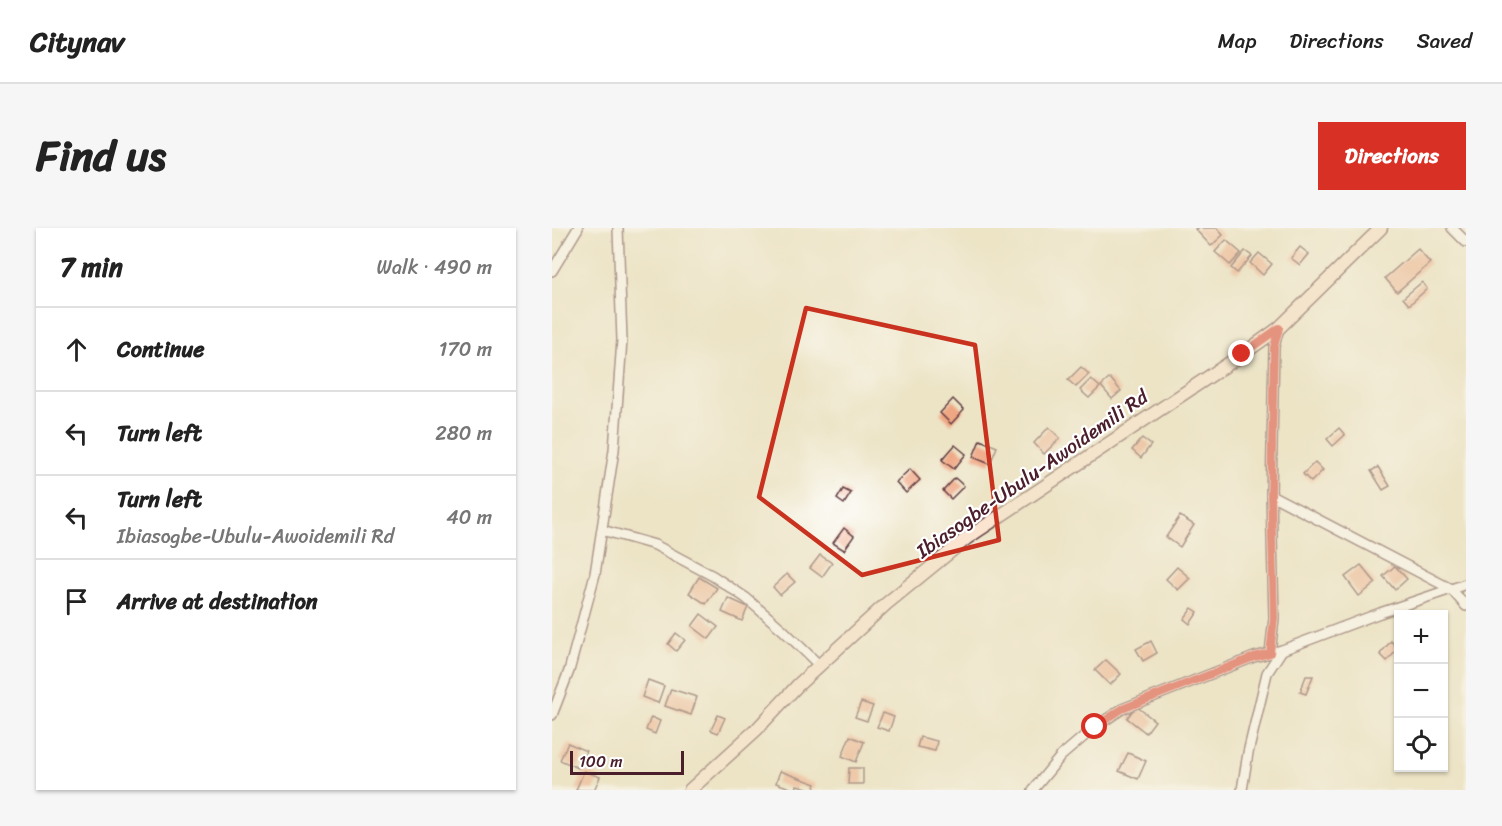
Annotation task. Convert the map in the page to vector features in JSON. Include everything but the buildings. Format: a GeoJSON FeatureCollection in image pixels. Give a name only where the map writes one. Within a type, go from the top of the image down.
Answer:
{"type":"FeatureCollection","features":[{"type":"Feature","properties":{"kind":"street"},"geometry":{"type":"LineString","coordinates":[[552,271],[578,228]]}},
{"type":"Feature","properties":{"kind":"street"},"geometry":{"type":"LineString","coordinates":[[552,715],[569,670],[595,574],[614,450],[622,340],[618,228]]}},
{"type":"Feature","properties":{"kind":"street","name":"Ibiasogbe-Ubulu-Awoidemili Rd"},"geometry":{"type":"LineString","coordinates":[[690,790],[757,729],[819,665],[886,604],[967,538],[1279,328],[1381,228]]}},
{"type":"Feature","properties":{"kind":"street"},"geometry":{"type":"LineString","coordinates":[[1452,228],[1466,242]]}},
{"type":"Feature","properties":{"kind":"street"},"geometry":{"type":"LineString","coordinates":[[1270,653],[1274,618],[1271,495],[1274,347],[1279,328]]}},
{"type":"Feature","properties":{"kind":"street"},"geometry":{"type":"LineString","coordinates":[[1271,495],[1451,589],[1466,606]]}},
{"type":"Feature","properties":{"kind":"street"},"geometry":{"type":"LineString","coordinates":[[602,530],[655,545],[713,576],[746,598],[776,623],[819,665]]}},
{"type":"Feature","properties":{"kind":"street"},"geometry":{"type":"LineString","coordinates":[[1033,790],[1061,756],[1095,727],[1122,709],[1254,657],[1281,650],[1466,584]]}},
{"type":"Feature","properties":{"kind":"street"},"geometry":{"type":"LineString","coordinates":[[1242,790],[1248,753],[1267,673],[1281,650]]}},
{"type":"Feature","properties":{"kind":"highlighted area"},"geometry":{"type":"Polygon","coordinates":[[[806,308],[975,345],[999,540],[862,575],[759,497],[806,308]]]}},
{"type":"Feature","properties":{"kind":"route"},"geometry":{"type":"LineString","coordinates":[[1095,727],[1122,709],[1254,657],[1270,653],[1274,618],[1271,495],[1274,347],[1279,328],[1242,354]]}}]}
